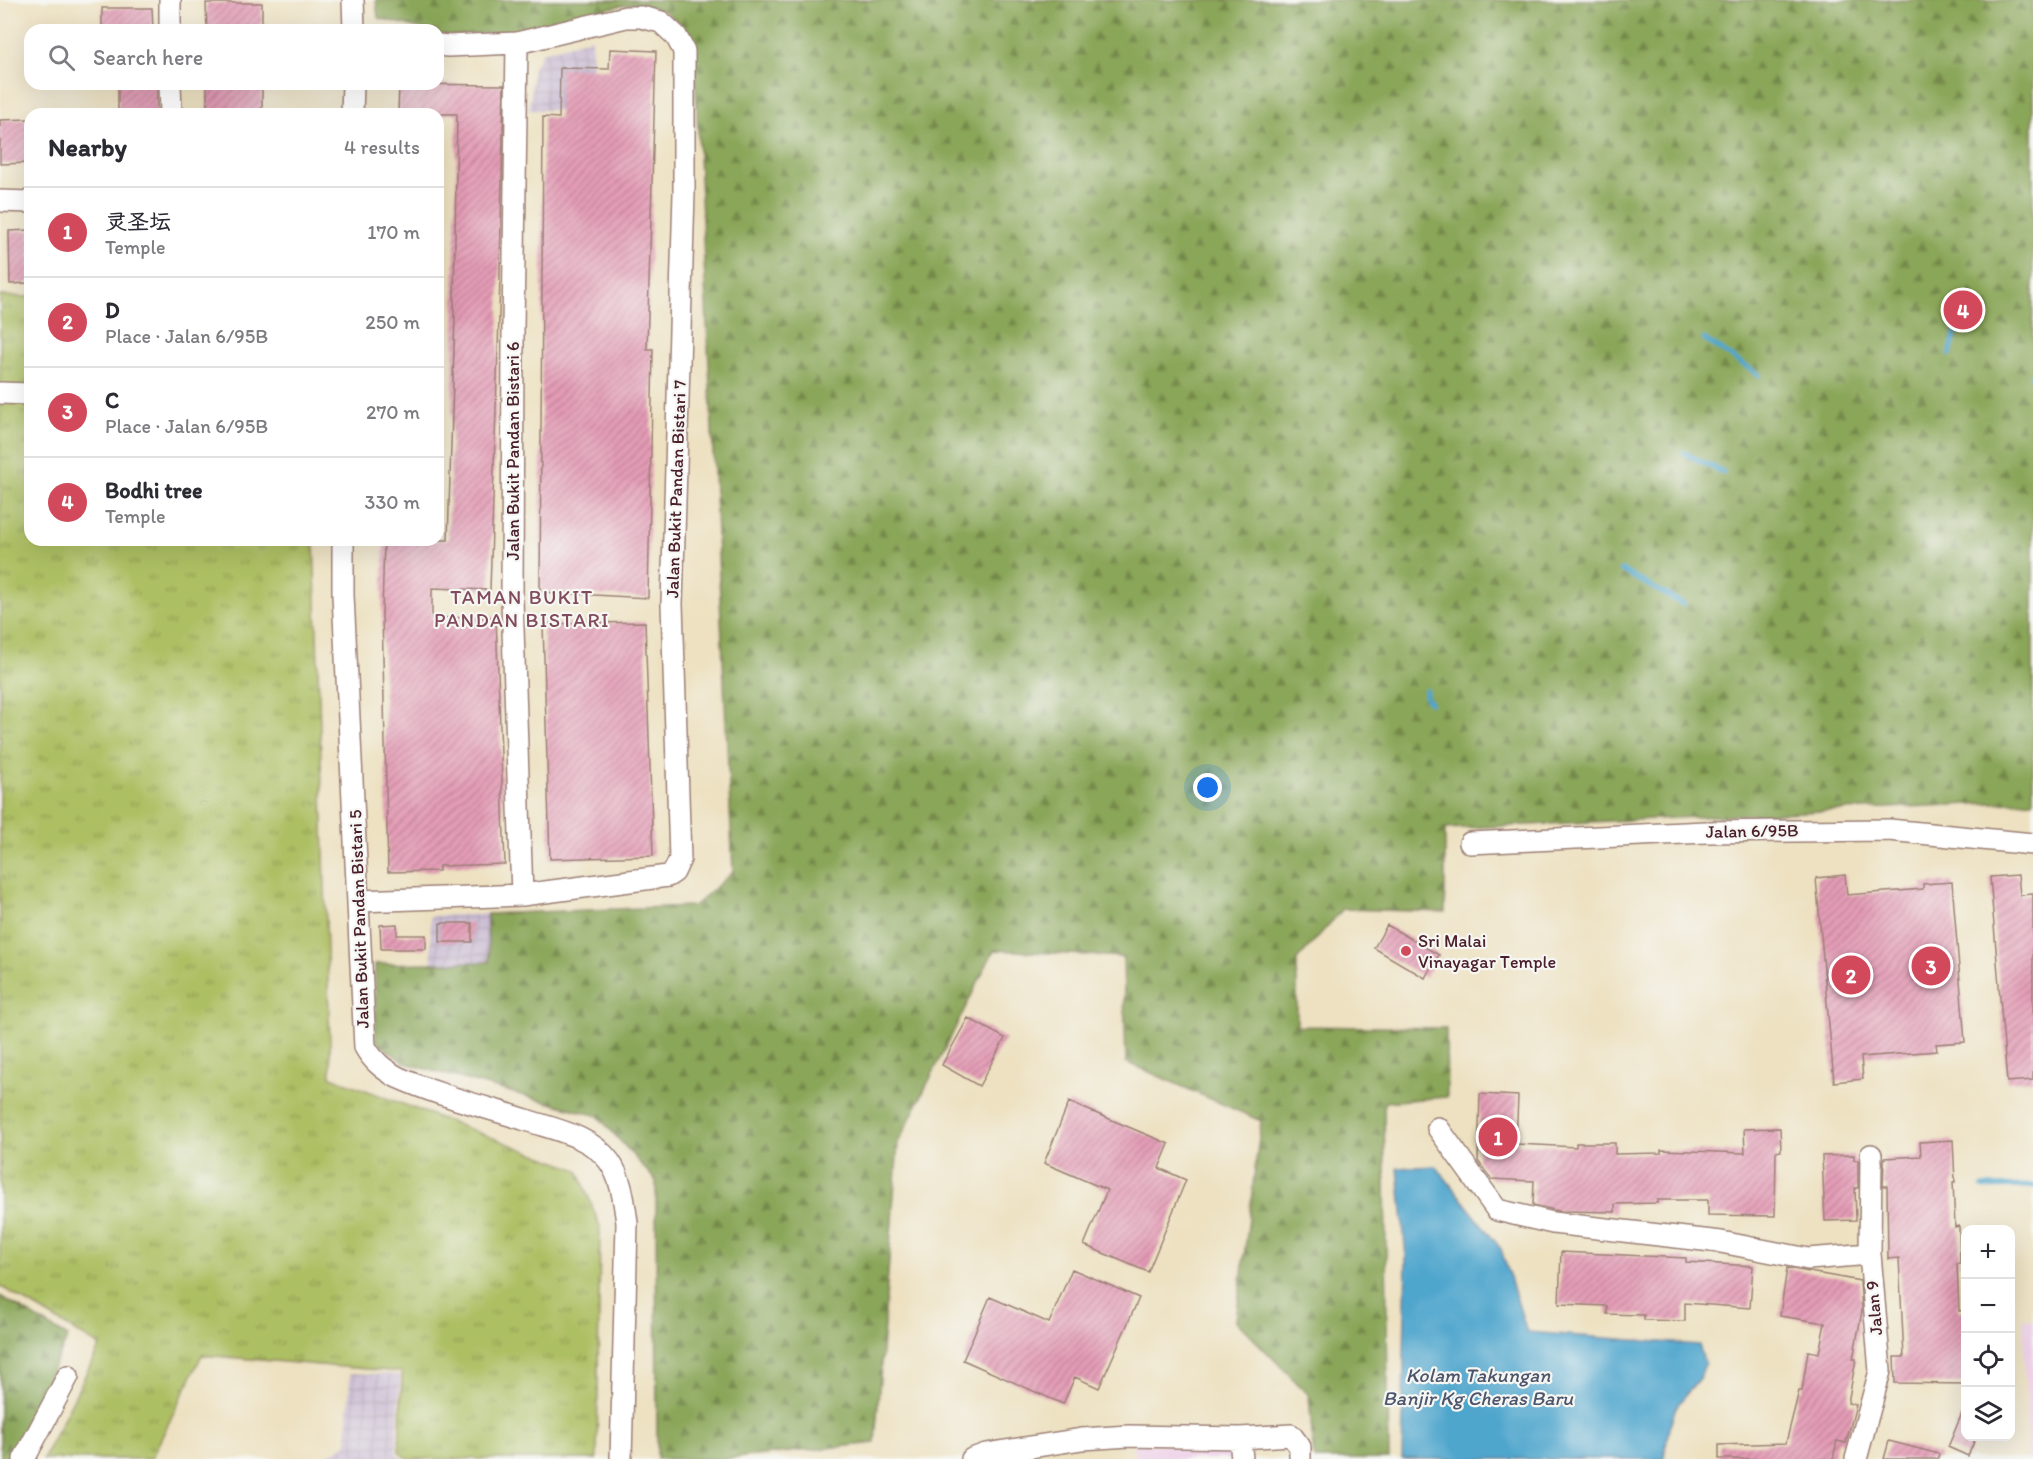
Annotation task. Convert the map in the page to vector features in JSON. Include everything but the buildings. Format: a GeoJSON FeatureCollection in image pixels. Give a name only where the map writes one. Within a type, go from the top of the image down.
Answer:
{"type":"FeatureCollection","features":[{"type":"Feature","properties":{"kind":"street"},"geometry":{"type":"LineString","coordinates":[[170,0],[170,24]]}},
{"type":"Feature","properties":{"kind":"street"},"geometry":{"type":"LineString","coordinates":[[353,0],[354,24]]}},
{"type":"Feature","properties":{"kind":"street","name":"Jalan Bukit Pandan Bistari 7"},"geometry":{"type":"LineString","coordinates":[[359,901],[522,895],[668,876],[674,872],[680,859],[672,604],[684,194],[684,51],[670,28],[661,22],[641,17],[626,17],[517,43],[444,46]]}},
{"type":"Feature","properties":{"kind":"street","name":"Jalan Bukit Pandan Bistari 6"},"geometry":{"type":"LineString","coordinates":[[517,43],[512,599],[522,895]]}},
{"type":"Feature","properties":{"kind":"street"},"geometry":{"type":"LineString","coordinates":[[170,90],[171,108]]}},
{"type":"Feature","properties":{"kind":"street"},"geometry":{"type":"LineString","coordinates":[[352,108],[353,90]]}},
{"type":"Feature","properties":{"kind":"street"},"geometry":{"type":"LineString","coordinates":[[0,201],[24,202]]}},
{"type":"Feature","properties":{"kind":"street"},"geometry":{"type":"LineString","coordinates":[[0,393],[24,394]]}},
{"type":"Feature","properties":{"kind":"street","name":"Jalan Bukit Pandan Bistari 5"},"geometry":{"type":"LineString","coordinates":[[343,546],[365,1047],[370,1057],[387,1071],[408,1082],[582,1140],[596,1148],[608,1160],[624,1197],[627,1222],[621,1459]]}},
{"type":"Feature","properties":{"kind":"street","name":"Jalan 6/95B"},"geometry":{"type":"LineString","coordinates":[[1470,843],[1706,832],[1888,830],[2033,844]]}},
{"type":"Feature","properties":{"kind":"street"},"geometry":{"type":"LineString","coordinates":[[1438,1128],[1497,1210],[1553,1223],[1721,1242],[1808,1259],[1870,1254]]}},
{"type":"Feature","properties":{"kind":"street","name":"Jalan 9"},"geometry":{"type":"LineString","coordinates":[[1856,1459],[1880,1371],[1870,1254],[1871,1155]]}},
{"type":"Feature","properties":{"kind":"street"},"geometry":{"type":"LineString","coordinates":[[24,1459],[68,1376]]}},
{"type":"Feature","properties":{"kind":"street"},"geometry":{"type":"LineString","coordinates":[[972,1459],[986,1454],[1046,1452],[1082,1439],[1129,1436],[1240,1438],[1291,1435],[1300,1447],[1300,1459]]}},
{"type":"Feature","properties":{"kind":"street"},"geometry":{"type":"LineString","coordinates":[[1240,1438],[1242,1459]]}},
{"type":"Feature","properties":{"kind":"shaded area"},"geometry":{"type":"Polygon","coordinates":[[[592,38],[591,110],[529,110],[533,68],[543,52],[592,38]]]}},
{"type":"Feature","properties":{"kind":"shaded area"},"geometry":{"type":"Polygon","coordinates":[[[487,914],[489,962],[432,963],[430,916],[487,914]]]}},
{"type":"Feature","properties":{"kind":"shaded area"},"geometry":{"type":"Polygon","coordinates":[[[2023,1320],[2033,1320],[2033,1459],[2028,1459],[2023,1320]]]}},
{"type":"Feature","properties":{"kind":"shaded area"},"geometry":{"type":"Polygon","coordinates":[[[350,1373],[400,1375],[396,1454],[403,1459],[323,1459],[347,1444],[350,1373]]]}},
{"type":"Feature","properties":{"kind":"shaded area"},"geometry":{"type":"Polygon","coordinates":[[[1133,1444],[1234,1445],[1235,1459],[1135,1459],[1133,1444]]]}},
{"type":"Feature","properties":{"kind":"green space"},"geometry":{"type":"Polygon","coordinates":[[[376,0],[2033,0],[2033,801],[1445,829],[1445,912],[1343,909],[1297,960],[1297,1026],[1446,1028],[1447,1097],[1384,1102],[1389,1459],[1314,1459],[1309,1395],[1236,1321],[1261,1121],[1126,1062],[1123,957],[994,950],[898,1143],[875,1443],[724,1459],[657,1459],[656,1181],[598,1116],[405,1063],[376,1041],[375,964],[489,962],[487,914],[694,906],[733,872],[694,50],[684,27],[666,12],[642,4],[623,5],[514,31],[449,36],[444,35],[444,24],[402,24],[378,18],[376,0]]]}},
{"type":"Feature","properties":{"kind":"green space"},"geometry":{"type":"Polygon","coordinates":[[[0,296],[24,297],[24,546],[314,546],[331,1077],[578,1170],[600,1227],[597,1459],[409,1459],[399,1452],[402,1372],[202,1355],[151,1459],[43,1459],[100,1346],[0,1286],[0,296]]]}},
{"type":"Feature","properties":{"kind":"green space"},"geometry":{"type":"Polygon","coordinates":[[[0,1296],[68,1337],[8,1459],[0,1459],[0,1296]]]}},
{"type":"Feature","properties":{"kind":"water","name":"Kolam Takungan Banjir Kg Cheras Baru"},"geometry":{"type":"Polygon","coordinates":[[[1436,1166],[1501,1249],[1527,1332],[1699,1345],[1705,1364],[1701,1376],[1676,1407],[1669,1428],[1664,1459],[1402,1459],[1406,1257],[1398,1168],[1436,1166]]]}},
{"type":"Feature","properties":{"kind":"waterway"},"geometry":{"type":"LineString","coordinates":[[1950,354],[1956,331],[1957,303]]}},
{"type":"Feature","properties":{"kind":"waterway"},"geometry":{"type":"LineString","coordinates":[[1704,339],[1759,375]]}},
{"type":"Feature","properties":{"kind":"waterway"},"geometry":{"type":"LineString","coordinates":[[1684,453],[1723,472]]}},
{"type":"Feature","properties":{"kind":"waterway"},"geometry":{"type":"LineString","coordinates":[[1621,570],[1683,604]]}},
{"type":"Feature","properties":{"kind":"waterway"},"geometry":{"type":"LineString","coordinates":[[1426,690],[1426,697],[1430,703]]}},
{"type":"Feature","properties":{"kind":"waterway"},"geometry":{"type":"LineString","coordinates":[[1982,1187],[2033,1186]]}},
{"type":"Feature","properties":{"kind":"place","name":"Bodhi tree"},"geometry":{"type":"Point","coordinates":[1963,310]}},
{"type":"Feature","properties":{"kind":"place","name":"Sri Malai Vinayagar Temple"},"geometry":{"type":"Point","coordinates":[1406,951]}},
{"type":"Feature","properties":{"kind":"place","name":"C"},"geometry":{"type":"Point","coordinates":[1931,966]}},
{"type":"Feature","properties":{"kind":"place","name":"D"},"geometry":{"type":"Point","coordinates":[1851,975]}},
{"type":"Feature","properties":{"kind":"place","name":"灵圣坛"},"geometry":{"type":"Point","coordinates":[1498,1137]}},
{"type":"Feature","properties":{"kind":"district","name":"TAMAN BUKIT PANDAN BISTARI"},"geometry":{"type":"Point","coordinates":[522,608]}}]}
